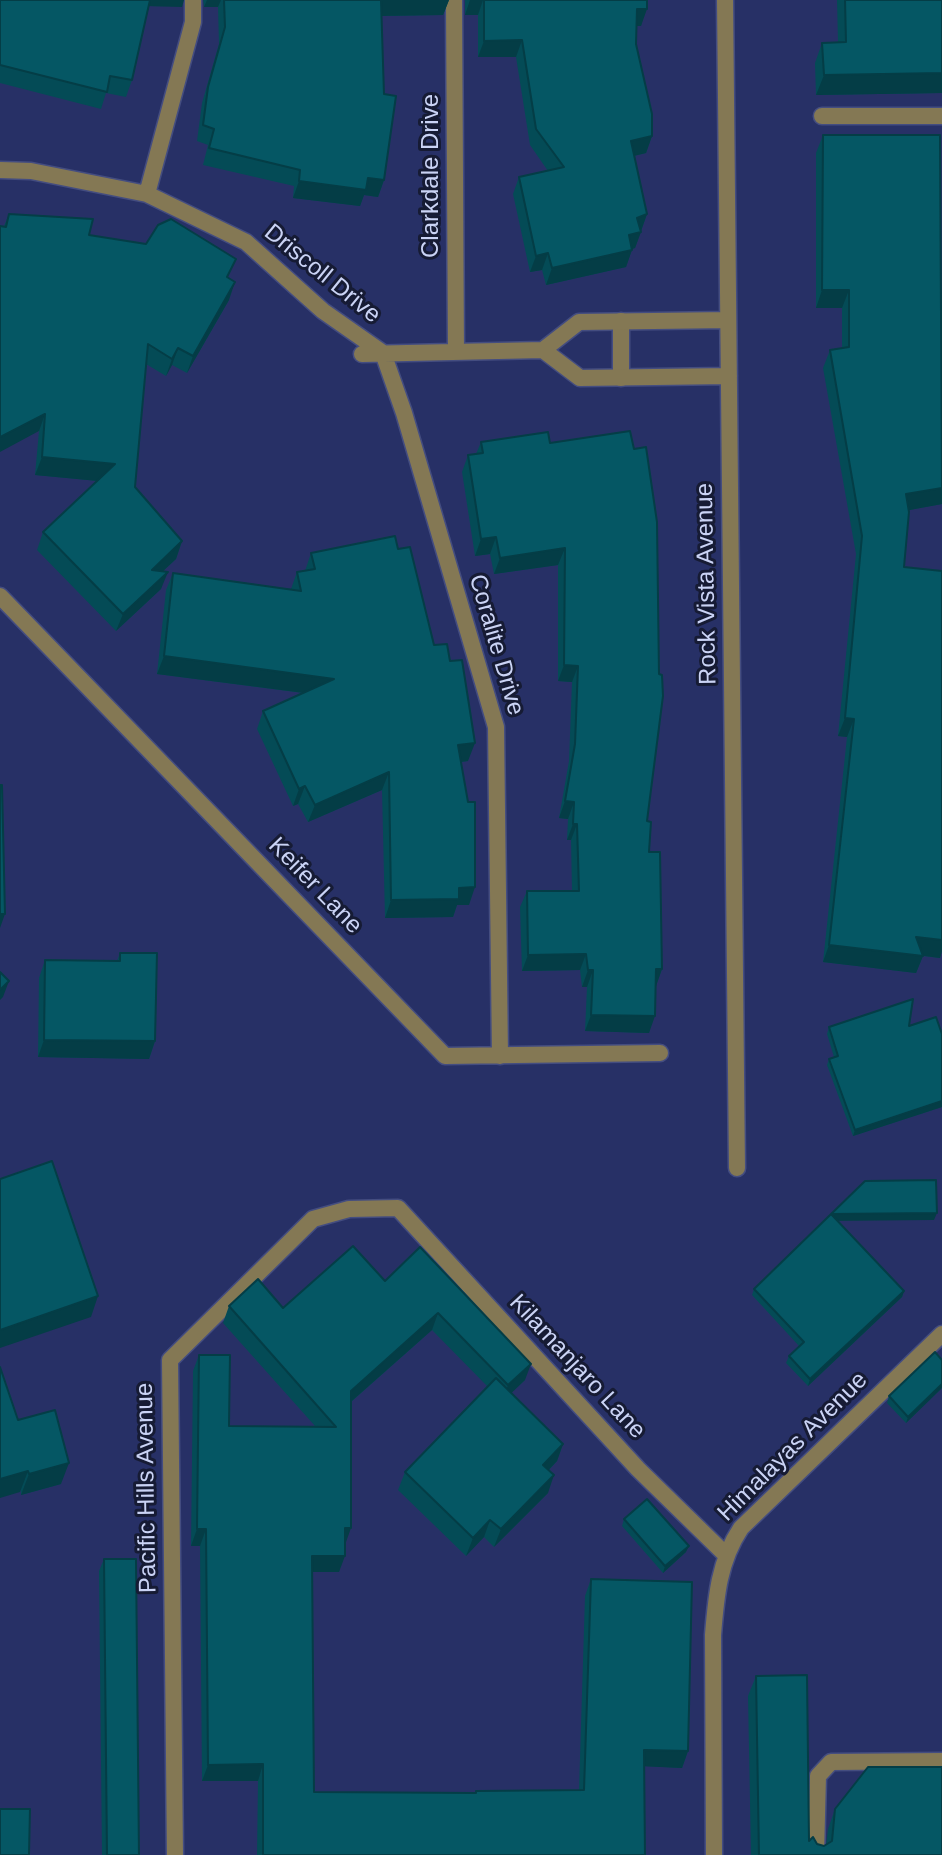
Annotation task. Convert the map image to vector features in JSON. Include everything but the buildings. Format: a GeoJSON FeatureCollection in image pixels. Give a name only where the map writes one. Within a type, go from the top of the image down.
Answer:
{"type":"FeatureCollection","features":[{"type":"Feature","properties":{"kind":"street"},"geometry":{"type":"LineString","coordinates":[[147,194],[193,22],[193,0]]}},
{"type":"Feature","properties":{"kind":"street","name":"Clarkdale Drive"},"geometry":{"type":"LineString","coordinates":[[454,0],[456,352]]}},
{"type":"Feature","properties":{"kind":"street","name":"Rock Vista Avenue"},"geometry":{"type":"LineString","coordinates":[[725,0],[737,1168]]}},
{"type":"Feature","properties":{"kind":"street"},"geometry":{"type":"LineString","coordinates":[[822,116],[942,116]]}},
{"type":"Feature","properties":{"kind":"street","name":"Driscoll Drive"},"geometry":{"type":"LineString","coordinates":[[0,170],[31,171],[147,194],[246,242],[323,311],[383,353]]}},
{"type":"Feature","properties":{"kind":"street"},"geometry":{"type":"LineString","coordinates":[[362,354],[543,350],[579,322],[728,320]]}},
{"type":"Feature","properties":{"kind":"street"},"geometry":{"type":"LineString","coordinates":[[621,321],[621,378]]}},
{"type":"Feature","properties":{"kind":"street"},"geometry":{"type":"LineString","coordinates":[[543,350],[580,378],[729,376]]}},
{"type":"Feature","properties":{"kind":"street","name":"Coralite Drive"},"geometry":{"type":"LineString","coordinates":[[383,353],[404,413],[496,727],[500,1056]]}},
{"type":"Feature","properties":{"kind":"street","name":"Keifer Lane"},"geometry":{"type":"LineString","coordinates":[[0,596],[445,1056],[660,1053]]}},
{"type":"Feature","properties":{"kind":"street","name":"Kilamanjaro Lane"},"geometry":{"type":"LineString","coordinates":[[398,1208],[638,1469],[726,1555]]}},
{"type":"Feature","properties":{"kind":"street","name":"Pacific Hills Avenue"},"geometry":{"type":"LineString","coordinates":[[175,1855],[170,1360],[313,1219],[349,1209],[398,1208]]}},
{"type":"Feature","properties":{"kind":"street","name":"Himalayas Avenue"},"geometry":{"type":"LineString","coordinates":[[714,1855],[713,1635],[715,1605],[726,1555],[741,1528],[942,1334]]}},
{"type":"Feature","properties":{"kind":"street"},"geometry":{"type":"LineString","coordinates":[[816,1855],[818,1776],[831,1762],[942,1761]]}}]}
